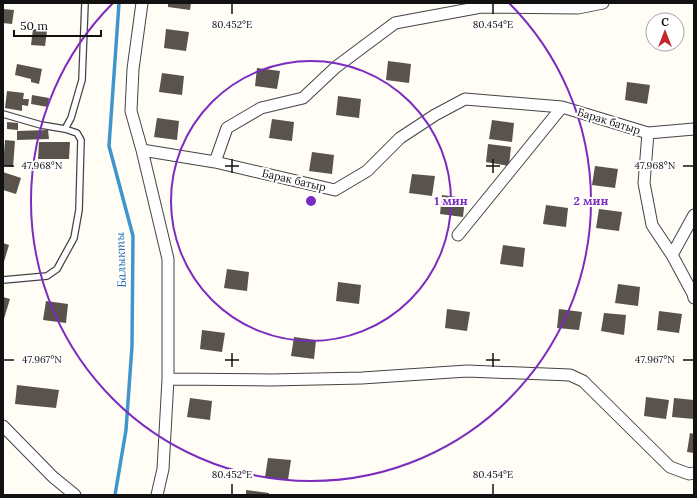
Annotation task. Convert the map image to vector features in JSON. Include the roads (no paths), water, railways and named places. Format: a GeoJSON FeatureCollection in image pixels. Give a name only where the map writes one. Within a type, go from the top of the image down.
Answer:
{"type":"FeatureCollection","features":[{"type":"Feature","properties":{"kind":"street"},"geometry":{"type":"LineString","coordinates":[[142,3],[133,69],[131,111],[142,150],[168,259],[168,379],[163,469],[157,495]]}},
{"type":"Feature","properties":{"kind":"street"},"geometry":{"type":"LineString","coordinates":[[215,162],[228,128],[261,108],[303,98],[336,67],[395,22],[481,7],[578,8],[603,3]]}},
{"type":"Feature","properties":{"kind":"street","name":"Барак батыр"},"geometry":{"type":"LineString","coordinates":[[142,150],[215,162],[334,190],[367,171],[400,138],[435,115],[465,98],[562,107],[648,133],[694,129]]}},
{"type":"Feature","properties":{"kind":"street"},"geometry":{"type":"LineString","coordinates":[[458,235],[562,107]]}},
{"type":"Feature","properties":{"kind":"street"},"geometry":{"type":"LineString","coordinates":[[648,133],[644,182],[652,225],[672,255],[694,298]]}},
{"type":"Feature","properties":{"kind":"street"},"geometry":{"type":"LineString","coordinates":[[672,255],[694,215]]}},
{"type":"Feature","properties":{"kind":"street"},"geometry":{"type":"LineString","coordinates":[[168,379],[271,380],[362,378],[467,371],[570,375],[583,381],[670,467],[689,474],[694,473]]}},
{"type":"Feature","properties":{"kind":"street"},"geometry":{"type":"LineString","coordinates":[[3,426],[53,477],[75,495]]}},
{"type":"Feature","properties":{"kind":"lane"},"geometry":{"type":"LineString","coordinates":[[65,129],[71,118],[82,80],[85,3]]}},
{"type":"Feature","properties":{"kind":"lane"},"geometry":{"type":"LineString","coordinates":[[3,114],[41,125],[65,129],[77,133],[81,140],[79,210],[74,238],[57,269],[47,276],[3,280]]}},
{"type":"Feature","properties":{"kind":"waterway","name":"Балыкты"},"geometry":{"type":"LineString","coordinates":[[115,495],[126,430],[132,346],[133,236],[109,146],[119,3]]}}]}
